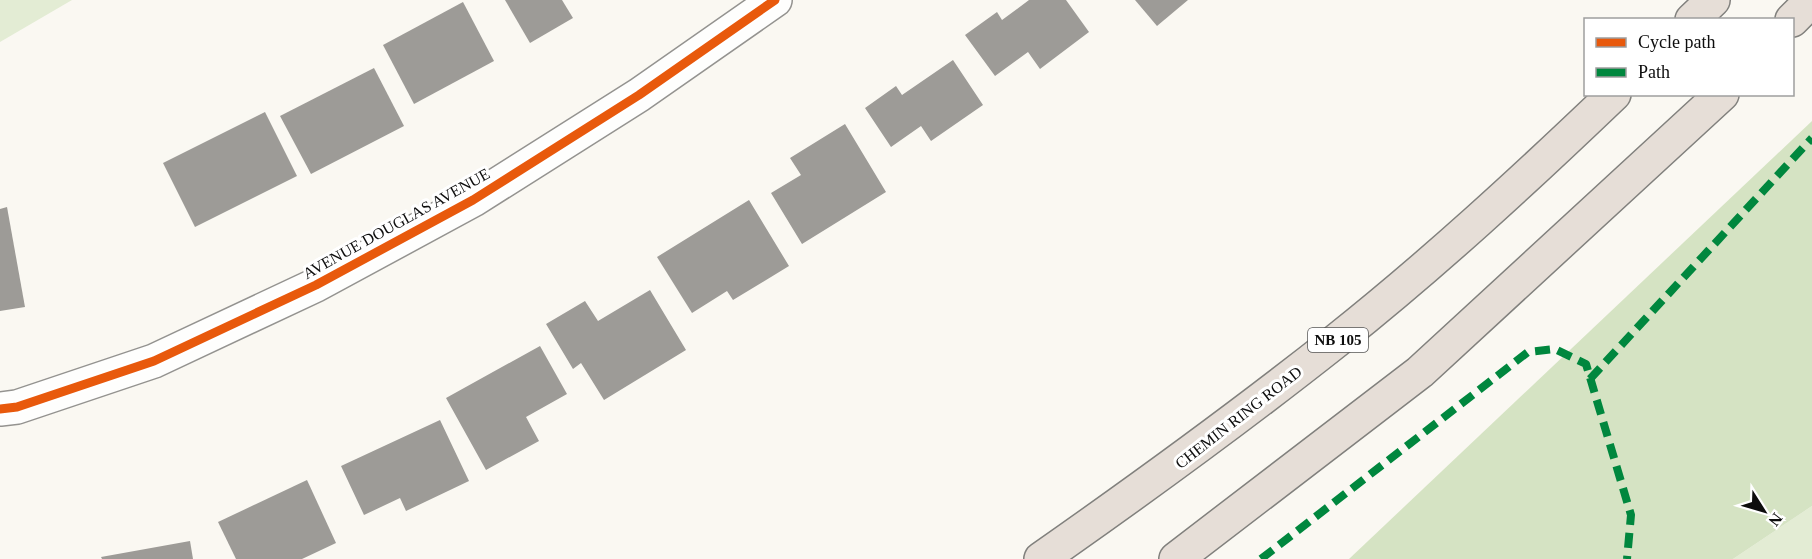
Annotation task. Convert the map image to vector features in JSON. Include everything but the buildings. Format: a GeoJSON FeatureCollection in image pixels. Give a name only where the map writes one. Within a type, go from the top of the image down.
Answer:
{"type":"FeatureCollection","features":[{"type":"Feature","properties":{"kind":"highway"},"geometry":{"type":"LineString","coordinates":[[1694,18],[1713,0]]}},
{"type":"Feature","properties":{"kind":"highway"},"geometry":{"type":"LineString","coordinates":[[1794,18],[1812,0]]}},
{"type":"Feature","properties":{"kind":"highway","name":"CHEMIN RING ROAD"},"geometry":{"type":"LineString","coordinates":[[1041,559],[1163,474],[1337,340],[1524,180],[1612,96]]}},
{"type":"Feature","properties":{"kind":"highway"},"geometry":{"type":"LineString","coordinates":[[1176,559],[1420,372],[1720,96]]}},
{"type":"Feature","properties":{"kind":"street","name":"AVENUE DOUGLAS AVENUE"},"geometry":{"type":"LineString","coordinates":[[0,409],[17,407],[154,361],[316,285],[473,200],[639,96],[775,0]]}},
{"type":"Feature","properties":{"kind":"green space"},"geometry":{"type":"Polygon","coordinates":[[[0,0],[72,0],[0,42],[0,0]]]}},
{"type":"Feature","properties":{"kind":"green space"},"geometry":{"type":"Polygon","coordinates":[[[1812,121],[1812,506],[1733,559],[1349,559],[1812,121]]]}},
{"type":"Feature","properties":{"kind":"green space"},"geometry":{"type":"Polygon","coordinates":[[[1812,506],[1812,559],[1733,559],[1812,506]]]}},
{"type":"Feature","properties":{"kind":"marked path"},"geometry":{"type":"LineString","coordinates":[[1590,379],[1812,138]]}},
{"type":"Feature","properties":{"kind":"marked path"},"geometry":{"type":"LineString","coordinates":[[1261,559],[1528,352],[1555,349],[1586,364],[1631,515],[1627,559]]}},
{"type":"Feature","properties":{"kind":"cycle path"},"geometry":{"type":"LineString","coordinates":[[0,409],[17,407],[154,361],[316,285],[473,200],[639,95],[775,0]]}}]}
